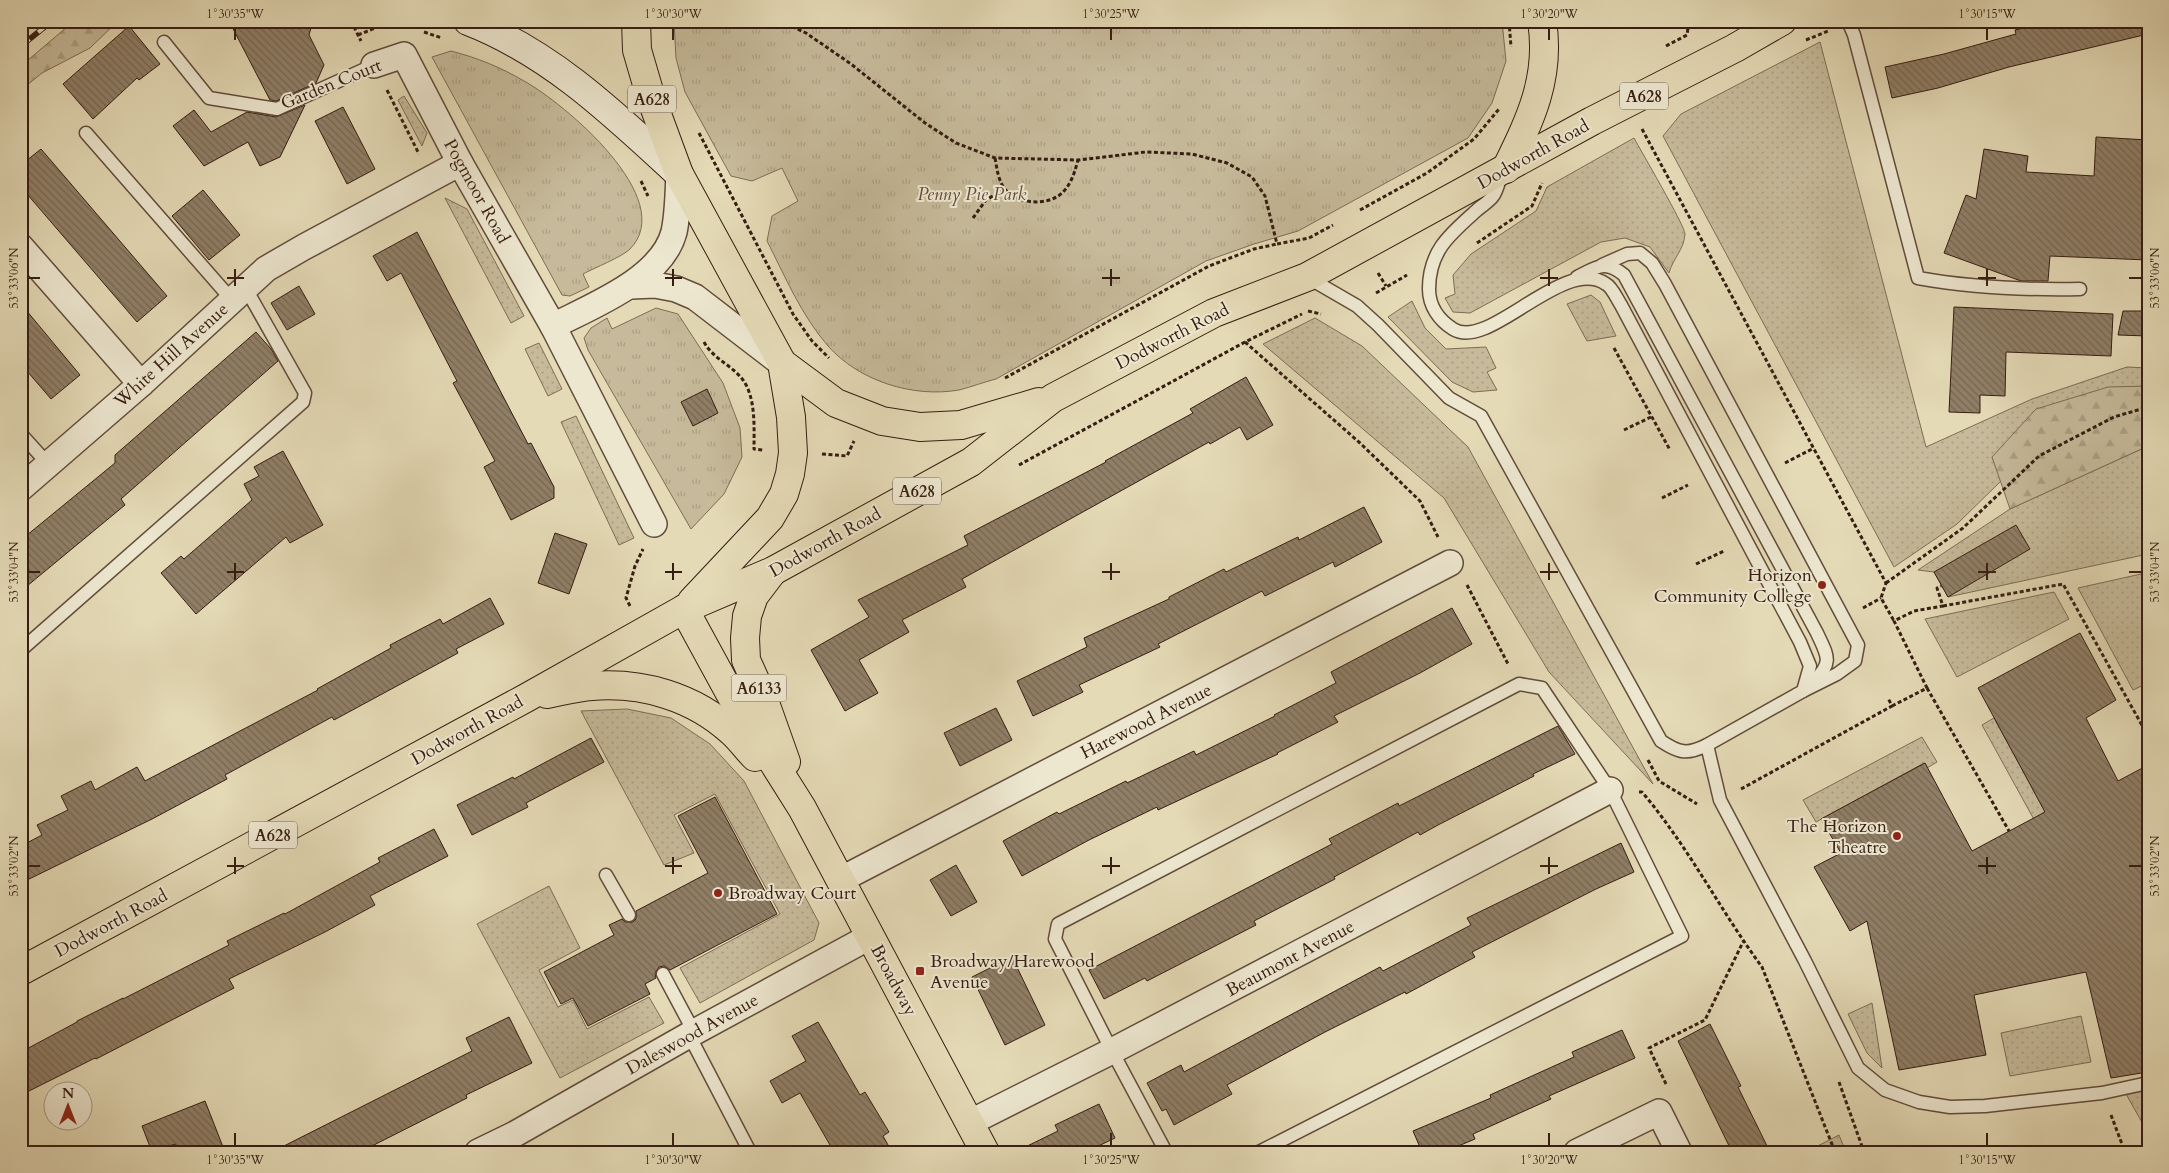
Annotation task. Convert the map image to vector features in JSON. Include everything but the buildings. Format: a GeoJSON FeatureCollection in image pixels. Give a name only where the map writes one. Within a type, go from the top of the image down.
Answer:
{"type":"FeatureCollection","features":[{"type":"Feature","properties":{"kind":"highway","name":"A628"},"geometry":{"type":"LineString","coordinates":[[636,21],[636,50],[651,98],[679,174],[782,363],[791,417],[793,453],[790,474],[784,494],[770,518],[684,609]]}},
{"type":"Feature","properties":{"kind":"highway"},"geometry":{"type":"LineString","coordinates":[[1504,169],[1527,126],[1540,88],[1544,66],[1545,37],[1542,21]]}},
{"type":"Feature","properties":{"kind":"highway","name":"Dodworth Road"},"geometry":{"type":"LineString","coordinates":[[21,971],[526,698],[684,609],[773,571],[971,462],[1053,398],[1214,313],[1307,277],[1504,169],[1782,21]]}},
{"type":"Feature","properties":{"kind":"highway","name":"A628"},"geometry":{"type":"LineString","coordinates":[[782,363],[836,403],[882,421],[920,427],[961,425],[1053,398]]}},
{"type":"Feature","properties":{"kind":"highway","name":"Broadway"},"geometry":{"type":"LineString","coordinates":[[773,571],[754,596],[748,616],[745,638],[746,660],[764,700],[802,808]]}},
{"type":"Feature","properties":{"kind":"highway","name":"Broadway"},"geometry":{"type":"LineString","coordinates":[[684,609],[732,697],[802,808],[985,1152]]}},
{"type":"Feature","properties":{"kind":"highway","name":"A6133"},"geometry":{"type":"LineString","coordinates":[[526,698],[591,686],[622,686],[648,689],[680,699],[694,705],[731,731],[802,808]]}},
{"type":"Feature","properties":{"kind":"street"},"geometry":{"type":"LineString","coordinates":[[468,21],[527,50],[567,76],[605,106],[679,174],[674,232],[667,247],[630,286],[553,326]]}},
{"type":"Feature","properties":{"kind":"street","name":"Garden Court"},"geometry":{"type":"LineString","coordinates":[[374,65],[404,55]]}},
{"type":"Feature","properties":{"kind":"street","name":"Pogmoor Road"},"geometry":{"type":"LineString","coordinates":[[404,55],[460,162],[553,326],[654,524]]}},
{"type":"Feature","properties":{"kind":"street","name":"White Hill Avenue"},"geometry":{"type":"LineString","coordinates":[[21,488],[141,384],[266,270],[304,247],[460,162]]}},
{"type":"Feature","properties":{"kind":"street"},"geometry":{"type":"LineString","coordinates":[[21,247],[141,384]]}},
{"type":"Feature","properties":{"kind":"street"},"geometry":{"type":"LineString","coordinates":[[630,286],[655,285],[676,288],[695,297],[782,363]]}},
{"type":"Feature","properties":{"kind":"street","name":"Harewood Avenue"},"geometry":{"type":"LineString","coordinates":[[840,880],[1450,563]]}},
{"type":"Feature","properties":{"kind":"street","name":"Beaumont Avenue"},"geometry":{"type":"LineString","coordinates":[[969,1123],[1112,1051],[1610,790]]}},
{"type":"Feature","properties":{"kind":"street","name":"Daleswood Avenue"},"geometry":{"type":"LineString","coordinates":[[478,1152],[519,1143],[691,1034],[871,936]]}},
{"type":"Feature","properties":{"kind":"street"},"geometry":{"type":"LineString","coordinates":[[1577,1152],[1659,1112],[1679,1152]]}},
{"type":"Feature","properties":{"kind":"lane"},"geometry":{"type":"LineString","coordinates":[[1849,22],[1857,44],[1918,278],[1960,286],[2030,290],[2080,288]]}},
{"type":"Feature","properties":{"kind":"lane","name":"Garden Court"},"geometry":{"type":"LineString","coordinates":[[164,42],[209,98],[277,108],[374,65]]}},
{"type":"Feature","properties":{"kind":"lane"},"geometry":{"type":"LineString","coordinates":[[21,650],[303,402],[305,393],[238,294],[86,133]]}},
{"type":"Feature","properties":{"kind":"lane"},"geometry":{"type":"LineString","coordinates":[[1307,277],[1356,306],[1378,325],[1449,398],[1481,416],[1661,741],[1676,751],[1693,752],[1837,674],[1855,661],[1858,645],[1675,301],[1652,263],[1640,252],[1627,254],[1570,280],[1490,326],[1472,332],[1457,331],[1447,325],[1436,313],[1429,299],[1429,276],[1433,259],[1448,236],[1494,195],[1504,169]]}},
{"type":"Feature","properties":{"kind":"lane"},"geometry":{"type":"LineString","coordinates":[[1602,265],[1614,267],[1624,275],[1817,633],[1828,658],[1825,671],[1803,691]]}},
{"type":"Feature","properties":{"kind":"lane"},"geometry":{"type":"LineString","coordinates":[[1570,280],[1592,279],[1607,284],[1621,306],[1800,642],[1810,666],[1803,691]]}},
{"type":"Feature","properties":{"kind":"lane"},"geometry":{"type":"LineString","coordinates":[[21,434],[48,464]]}},
{"type":"Feature","properties":{"kind":"lane"},"geometry":{"type":"LineString","coordinates":[[1166,1152],[1112,1051],[1056,939],[1058,924],[1520,684],[1542,688],[1610,790],[1682,936],[1259,1152]]}},
{"type":"Feature","properties":{"kind":"lane"},"geometry":{"type":"LineString","coordinates":[[1707,745],[1720,800],[1805,961],[1858,1068],[1884,1090],[1919,1102],[1950,1107],[1985,1106],[2102,1093],[2148,1083]]}},
{"type":"Feature","properties":{"kind":"lane"},"geometry":{"type":"LineString","coordinates":[[606,875],[629,915]]}},
{"type":"Feature","properties":{"kind":"lane"},"geometry":{"type":"LineString","coordinates":[[663,974],[750,1152]]}},
{"type":"Feature","properties":{"kind":"path","name":"Pogmoor Road"},"geometry":{"type":"LineString","coordinates":[[351,21],[431,178]]}},
{"type":"Feature","properties":{"kind":"path"},"geometry":{"type":"LineString","coordinates":[[358,35],[392,21]]}},
{"type":"Feature","properties":{"kind":"path"},"geometry":{"type":"LineString","coordinates":[[404,21],[428,34],[445,39]]}},
{"type":"Feature","properties":{"kind":"path"},"geometry":{"type":"LineString","coordinates":[[780,21],[806,33],[851,64],[925,123],[956,143],[995,158],[1078,160],[1146,152],[1192,154],[1227,162],[1252,177],[1265,196],[1277,244]]}},
{"type":"Feature","properties":{"kind":"path"},"geometry":{"type":"LineString","coordinates":[[1508,21],[1512,54]]}},
{"type":"Feature","properties":{"kind":"path"},"geometry":{"type":"LineString","coordinates":[[1687,35],[1689,21]]}},
{"type":"Feature","properties":{"kind":"path"},"geometry":{"type":"LineString","coordinates":[[1805,40],[1849,22]]}},
{"type":"Feature","properties":{"kind":"path"},"geometry":{"type":"LineString","coordinates":[[1353,214],[1427,173],[1474,139],[1500,107]]}},
{"type":"Feature","properties":{"kind":"path"},"geometry":{"type":"LineString","coordinates":[[695,126],[793,314],[812,341],[832,361]]}},
{"type":"Feature","properties":{"kind":"path"},"geometry":{"type":"LineString","coordinates":[[1640,126],[1886,583]]}},
{"type":"Feature","properties":{"kind":"path"},"geometry":{"type":"LineString","coordinates":[[995,158],[998,175],[1005,189],[1017,198],[1035,202],[1052,200],[1063,192],[1073,179],[1078,160]]}},
{"type":"Feature","properties":{"kind":"path"},"geometry":{"type":"LineString","coordinates":[[1477,244],[1532,206],[1545,176]]}},
{"type":"Feature","properties":{"kind":"path"},"geometry":{"type":"LineString","coordinates":[[641,180],[651,203]]}},
{"type":"Feature","properties":{"kind":"path"},"geometry":{"type":"LineString","coordinates":[[972,218],[986,200],[1005,189]]}},
{"type":"Feature","properties":{"kind":"path"},"geometry":{"type":"LineString","coordinates":[[999,382],[1209,266],[1254,249],[1309,238],[1338,223]]}},
{"type":"Feature","properties":{"kind":"path"},"geometry":{"type":"LineString","coordinates":[[1012,469],[1245,342],[1310,310],[1338,319],[1386,286],[1408,274],[1429,276]]}},
{"type":"Feature","properties":{"kind":"path"},"geometry":{"type":"LineString","coordinates":[[701,336],[708,350],[743,381],[754,408],[754,449],[847,456],[865,415]]}},
{"type":"Feature","properties":{"kind":"path"},"geometry":{"type":"LineString","coordinates":[[1245,342],[1360,443],[1420,501],[1450,563],[1471,591],[1520,684]]}},
{"type":"Feature","properties":{"kind":"path"},"geometry":{"type":"LineString","coordinates":[[2009,830],[1927,688],[1881,598],[1886,583],[1963,528],[2039,456],[2114,417],[2148,407]]}},
{"type":"Feature","properties":{"kind":"path"},"geometry":{"type":"LineString","coordinates":[[1624,430],[1651,417]]}},
{"type":"Feature","properties":{"kind":"path"},"geometry":{"type":"LineString","coordinates":[[1662,498],[1688,485]]}},
{"type":"Feature","properties":{"kind":"path"},"geometry":{"type":"LineString","coordinates":[[1696,564],[1724,550]]}},
{"type":"Feature","properties":{"kind":"path"},"geometry":{"type":"LineString","coordinates":[[1894,621],[1914,611],[2063,584],[2148,736]]}},
{"type":"Feature","properties":{"kind":"path"},"geometry":{"type":"LineString","coordinates":[[1941,586],[1938,588],[1943,606]]}},
{"type":"Feature","properties":{"kind":"path"},"geometry":{"type":"LineString","coordinates":[[1892,706],[1927,688]]}},
{"type":"Feature","properties":{"kind":"path"},"geometry":{"type":"LineString","coordinates":[[1645,755],[1659,781],[1703,808]]}},
{"type":"Feature","properties":{"kind":"path"},"geometry":{"type":"LineString","coordinates":[[1610,790],[1642,792],[1664,818],[1743,942],[1762,967],[1835,1152]]}},
{"type":"Feature","properties":{"kind":"path"},"geometry":{"type":"LineString","coordinates":[[1659,1112],[1667,1086],[1649,1048],[1705,1020],[1743,942]]}},
{"type":"Feature","properties":{"kind":"path"},"geometry":{"type":"LineString","coordinates":[[2102,1093],[2125,1152]]}},
{"type":"Feature","properties":{"kind":"green space"},"geometry":{"type":"Polygon","coordinates":[[[74,21],[118,21],[90,48],[42,73],[21,90],[21,66],[74,21]]]}},
{"type":"Feature","properties":{"kind":"green space","name":"Penny Pie Park"},"geometry":{"type":"Polygon","coordinates":[[[674,21],[1502,21],[1506,61],[1492,103],[1468,138],[1298,231],[1206,261],[996,379],[959,390],[941,392],[906,389],[871,377],[855,369],[841,358],[818,334],[794,295],[767,241],[772,216],[798,201],[782,168],[752,181],[731,176],[685,92],[676,58],[674,21]]]}},
{"type":"Feature","properties":{"kind":"green space"},"geometry":{"type":"Polygon","coordinates":[[[1820,42],[1926,447],[2032,399],[2127,367],[2148,368],[2148,386],[2108,388],[1992,457],[2001,481],[1957,524],[1894,567],[1663,136],[1681,114],[1820,42]]]}},
{"type":"Feature","properties":{"kind":"green space"},"geometry":{"type":"Polygon","coordinates":[[[451,51],[497,67],[542,92],[588,131],[610,154],[629,180],[640,205],[641,228],[630,249],[615,259],[583,274],[589,287],[570,296],[562,295],[432,57],[451,51]]]}},
{"type":"Feature","properties":{"kind":"green space"},"geometry":{"type":"Polygon","coordinates":[[[404,96],[427,133],[422,146],[398,100],[404,96]]]}},
{"type":"Feature","properties":{"kind":"green space"},"geometry":{"type":"Polygon","coordinates":[[[1634,138],[1671,204],[1685,234],[1683,245],[1669,273],[1650,247],[1625,238],[1601,242],[1470,313],[1453,312],[1445,298],[1455,294],[1453,275],[1471,254],[1536,211],[1547,187],[1634,138]]]}},
{"type":"Feature","properties":{"kind":"green space"},"geometry":{"type":"Polygon","coordinates":[[[445,198],[467,209],[524,316],[511,323],[445,198]]]}},
{"type":"Feature","properties":{"kind":"green space"},"geometry":{"type":"Polygon","coordinates":[[[1591,295],[1600,302],[1616,336],[1587,341],[1567,304],[1591,295]]]}},
{"type":"Feature","properties":{"kind":"green space"},"geometry":{"type":"Polygon","coordinates":[[[1412,301],[1425,328],[1446,349],[1486,347],[1496,368],[1487,372],[1497,390],[1473,392],[1452,382],[1388,317],[1412,301]]]}},
{"type":"Feature","properties":{"kind":"green space"},"geometry":{"type":"Polygon","coordinates":[[[656,308],[678,314],[723,383],[740,428],[742,457],[724,494],[691,529],[588,350],[584,338],[591,328],[607,318],[612,329],[656,308]]]}},
{"type":"Feature","properties":{"kind":"green space"},"geometry":{"type":"Polygon","coordinates":[[[1315,318],[1362,346],[1468,447],[1653,784],[1549,672],[1444,498],[1263,344],[1315,318]]]}},
{"type":"Feature","properties":{"kind":"green space"},"geometry":{"type":"Polygon","coordinates":[[[539,343],[562,389],[548,396],[525,349],[539,343]]]}},
{"type":"Feature","properties":{"kind":"green space"},"geometry":{"type":"Polygon","coordinates":[[[2148,386],[2148,446],[2010,509],[1992,457],[2036,409],[2108,387],[2148,386]]]}},
{"type":"Feature","properties":{"kind":"green space"},"geometry":{"type":"Polygon","coordinates":[[[576,416],[634,538],[619,545],[561,422],[576,416]]]}},
{"type":"Feature","properties":{"kind":"green space"},"geometry":{"type":"Polygon","coordinates":[[[2148,446],[2148,554],[1948,597],[1934,572],[1918,570],[2010,509],[2148,446]]]}},
{"type":"Feature","properties":{"kind":"green space"},"geometry":{"type":"Polygon","coordinates":[[[2141,574],[2148,608],[2148,683],[2133,690],[2078,588],[2141,574]]]}},
{"type":"Feature","properties":{"kind":"green space"},"geometry":{"type":"Polygon","coordinates":[[[2054,592],[2069,619],[1957,677],[1925,619],[2054,592]]]}},
{"type":"Feature","properties":{"kind":"green space"},"geometry":{"type":"Polygon","coordinates":[[[627,709],[671,718],[710,744],[744,781],[819,923],[814,940],[700,1003],[680,968],[780,914],[715,794],[674,815],[694,853],[664,865],[581,711],[627,709]]]}},
{"type":"Feature","properties":{"kind":"green space"},"geometry":{"type":"Polygon","coordinates":[[[1994,718],[2049,818],[2037,825],[1982,725],[1994,718]]]}},
{"type":"Feature","properties":{"kind":"green space"},"geometry":{"type":"Polygon","coordinates":[[[1922,737],[1937,762],[1927,768],[1924,763],[1816,822],[1803,800],[1922,737]]]}},
{"type":"Feature","properties":{"kind":"green space"},"geometry":{"type":"Polygon","coordinates":[[[549,886],[580,948],[539,970],[558,1007],[573,1000],[587,1029],[649,997],[664,1023],[560,1078],[477,924],[549,886]]]}},
{"type":"Feature","properties":{"kind":"green space"},"geometry":{"type":"Polygon","coordinates":[[[1872,1003],[1882,1068],[1867,1053],[1848,1014],[1872,1003]]]}},
{"type":"Feature","properties":{"kind":"green space"},"geometry":{"type":"Polygon","coordinates":[[[2081,1016],[2091,1062],[2010,1076],[2001,1033],[2081,1016]]]}},
{"type":"Feature","properties":{"kind":"green space"},"geometry":{"type":"Polygon","coordinates":[[[2148,1090],[2148,1133],[2126,1094],[2148,1090]]]}},
{"type":"Feature","properties":{"kind":"green space"},"geometry":{"type":"Polygon","coordinates":[[[1839,1135],[1846,1152],[1806,1152],[1839,1135]]]}},
{"type":"Feature","properties":{"kind":"railway"},"geometry":{"type":"LineString","coordinates":[[21,46],[52,21]]}},
{"type":"Feature","properties":{"kind":"place","name":"Horizon Community College"},"geometry":{"type":"Point","coordinates":[1822,585]}},
{"type":"Feature","properties":{"kind":"place","name":"The Horizon Theatre"},"geometry":{"type":"Point","coordinates":[1897,836]}},
{"type":"Feature","properties":{"kind":"place","name":"Broadway Court"},"geometry":{"type":"Point","coordinates":[718,893]}},
{"type":"Feature","properties":{"kind":"place","name":"Broadway/Harewood Avenue"},"geometry":{"type":"Point","coordinates":[920,971]}}]}
